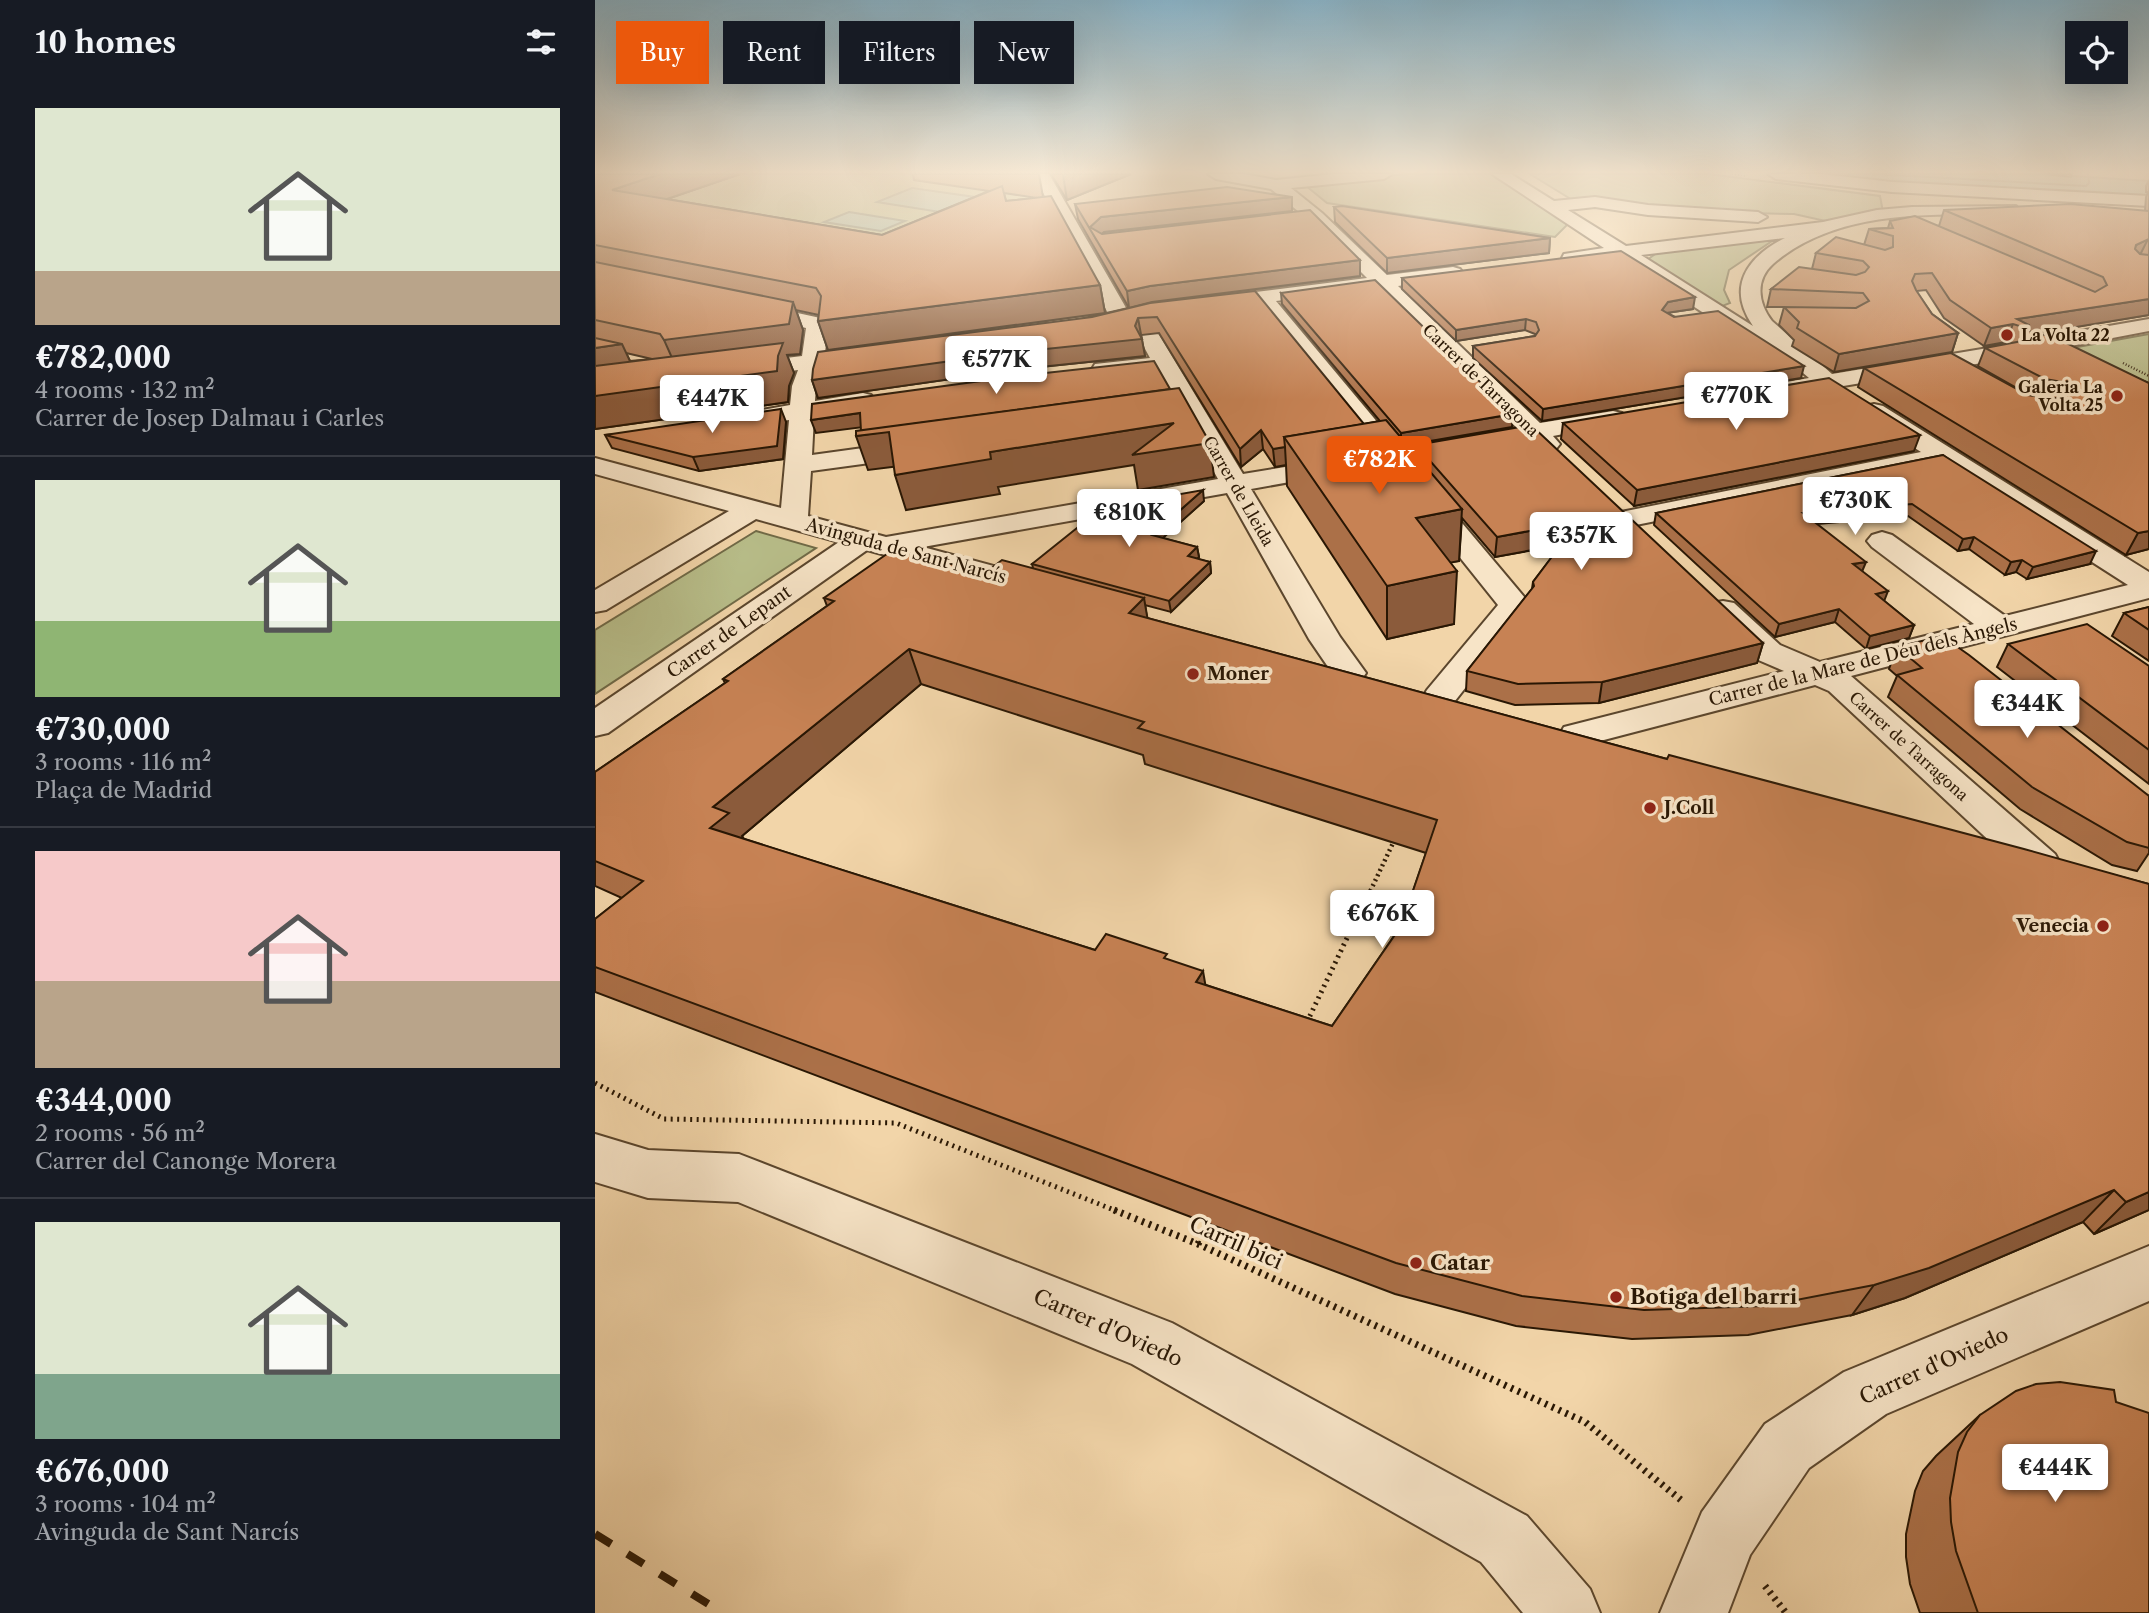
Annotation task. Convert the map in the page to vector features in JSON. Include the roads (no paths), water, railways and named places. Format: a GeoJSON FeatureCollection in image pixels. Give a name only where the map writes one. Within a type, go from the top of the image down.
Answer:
{"type":"FeatureCollection","features":[{"type":"Feature","properties":{"kind":"street"},"geometry":{"type":"LineString","coordinates":[[1083,249],[1121,317]]}},
{"type":"Feature","properties":{"kind":"street","name":"Carrer de Tarragona"},"geometry":{"type":"LineString","coordinates":[[1349,249],[1382,282],[1463,350],[1534,432],[1567,463]]}},
{"type":"Feature","properties":{"kind":"street"},"geometry":{"type":"LineString","coordinates":[[1619,249],[2149,587]]}},
{"type":"Feature","properties":{"kind":"street"},"geometry":{"type":"LineString","coordinates":[[1558,253],[1656,249]]}},
{"type":"Feature","properties":{"kind":"street"},"geometry":{"type":"LineString","coordinates":[[1777,249],[1756,270],[1749,293],[1756,315],[1772,334],[1828,382]]}},
{"type":"Feature","properties":{"kind":"street"},"geometry":{"type":"LineString","coordinates":[[1193,306],[1475,270]]}},
{"type":"Feature","properties":{"kind":"street"},"geometry":{"type":"LineString","coordinates":[[1756,270],[1783,274]]}},
{"type":"Feature","properties":{"kind":"street"},"geometry":{"type":"LineString","coordinates":[[1262,297],[1514,605],[1464,667],[1425,694],[1299,660]]}},
{"type":"Feature","properties":{"kind":"street"},"geometry":{"type":"LineString","coordinates":[[729,304],[817,324],[813,361],[804,386],[794,520]]}},
{"type":"Feature","properties":{"kind":"street"},"geometry":{"type":"LineString","coordinates":[[1094,325],[1152,311]]}},
{"type":"Feature","properties":{"kind":"street"},"geometry":{"type":"LineString","coordinates":[[1684,318],[1719,313]]}},
{"type":"Feature","properties":{"kind":"street"},"geometry":{"type":"LineString","coordinates":[[1756,315],[1783,316]]}},
{"type":"Feature","properties":{"kind":"street"},"geometry":{"type":"LineString","coordinates":[[2121,315],[2147,325]]}},
{"type":"Feature","properties":{"kind":"street","name":"Carrer de Lleida"},"geometry":{"type":"LineString","coordinates":[[1121,317],[1145,330],[1162,359],[1178,412],[1235,484],[1325,639],[1349,673]]}},
{"type":"Feature","properties":{"kind":"street"},"geometry":{"type":"LineString","coordinates":[[2107,373],[2040,345],[2147,325]]}},
{"type":"Feature","properties":{"kind":"street"},"geometry":{"type":"LineString","coordinates":[[1765,392],[1828,382],[1951,351],[1981,369],[2006,352]]}},
{"type":"Feature","properties":{"kind":"street"},"geometry":{"type":"LineString","coordinates":[[722,373],[889,352]]}},
{"type":"Feature","properties":{"kind":"street"},"geometry":{"type":"LineString","coordinates":[[1082,372],[1162,359]]}},
{"type":"Feature","properties":{"kind":"street"},"geometry":{"type":"LineString","coordinates":[[704,425],[890,396]]}},
{"type":"Feature","properties":{"kind":"street"},"geometry":{"type":"LineString","coordinates":[[874,542],[1235,484],[1641,414]]}},
{"type":"Feature","properties":{"kind":"street"},"geometry":{"type":"LineString","coordinates":[[798,465],[934,446]]}},
{"type":"Feature","properties":{"kind":"street"},"geometry":{"type":"LineString","coordinates":[[1626,519],[1943,455]]}},
{"type":"Feature","properties":{"kind":"street","name":"Avinguda de Sant Narcís"},"geometry":{"type":"LineString","coordinates":[[595,466],[1067,596]]}},
{"type":"Feature","properties":{"kind":"street"},"geometry":{"type":"LineString","coordinates":[[1605,499],[1648,539]]}},
{"type":"Feature","properties":{"kind":"street"},"geometry":{"type":"LineString","coordinates":[[595,603],[753,509]]}},
{"type":"Feature","properties":{"kind":"street"},"geometry":{"type":"LineString","coordinates":[[1882,541],[1999,627]]}},
{"type":"Feature","properties":{"kind":"street","name":"Carrer de Lepant"},"geometry":{"type":"LineString","coordinates":[[595,724],[874,542]]}},
{"type":"Feature","properties":{"kind":"street","name":"Carrer de la Mare de Déu dels Àngels"},"geometry":{"type":"LineString","coordinates":[[1642,754],[1564,732],[1817,674],[2149,587]]}},
{"type":"Feature","properties":{"kind":"street","name":"Carrer de Tarragona"},"geometry":{"type":"LineString","coordinates":[[1708,596],[1768,652],[1841,684],[2055,869],[1977,847]]}},
{"type":"Feature","properties":{"kind":"street"},"geometry":{"type":"LineString","coordinates":[[2053,613],[2085,634]]}},
{"type":"Feature","properties":{"kind":"street"},"geometry":{"type":"LineString","coordinates":[[1940,642],[1969,664]]}},
{"type":"Feature","properties":{"kind":"street","name":"Carrer d'Oviedo"},"geometry":{"type":"LineString","coordinates":[[595,1157],[620,1170],[671,1178],[739,1178],[1152,1343],[1504,1539],[1566,1613]]}},
{"type":"Feature","properties":{"kind":"street","name":"Carrer d'Oviedo"},"geometry":{"type":"LineString","coordinates":[[1694,1613],[1725,1535],[1787,1446],[1865,1393],[2149,1273]]}},
{"type":"Feature","properties":{"kind":"railway"},"geometry":{"type":"LineString","coordinates":[[595,1534],[723,1613]]}},
{"type":"Feature","properties":{"kind":"place","name":"La Volta 22"},"geometry":{"type":"Point","coordinates":[2007,335]}},
{"type":"Feature","properties":{"kind":"place","name":"Galeria La Volta 25"},"geometry":{"type":"Point","coordinates":[2117,396]}},
{"type":"Feature","properties":{"kind":"place","name":"Moner"},"geometry":{"type":"Point","coordinates":[1193,674]}},
{"type":"Feature","properties":{"kind":"place","name":"J.Coll"},"geometry":{"type":"Point","coordinates":[1650,808]}},
{"type":"Feature","properties":{"kind":"place","name":"Venecia"},"geometry":{"type":"Point","coordinates":[2103,926]}},
{"type":"Feature","properties":{"kind":"place","name":"Catar"},"geometry":{"type":"Point","coordinates":[1416,1263]}},
{"type":"Feature","properties":{"kind":"place","name":"Botiga del barri"},"geometry":{"type":"Point","coordinates":[1616,1297]}}]}
